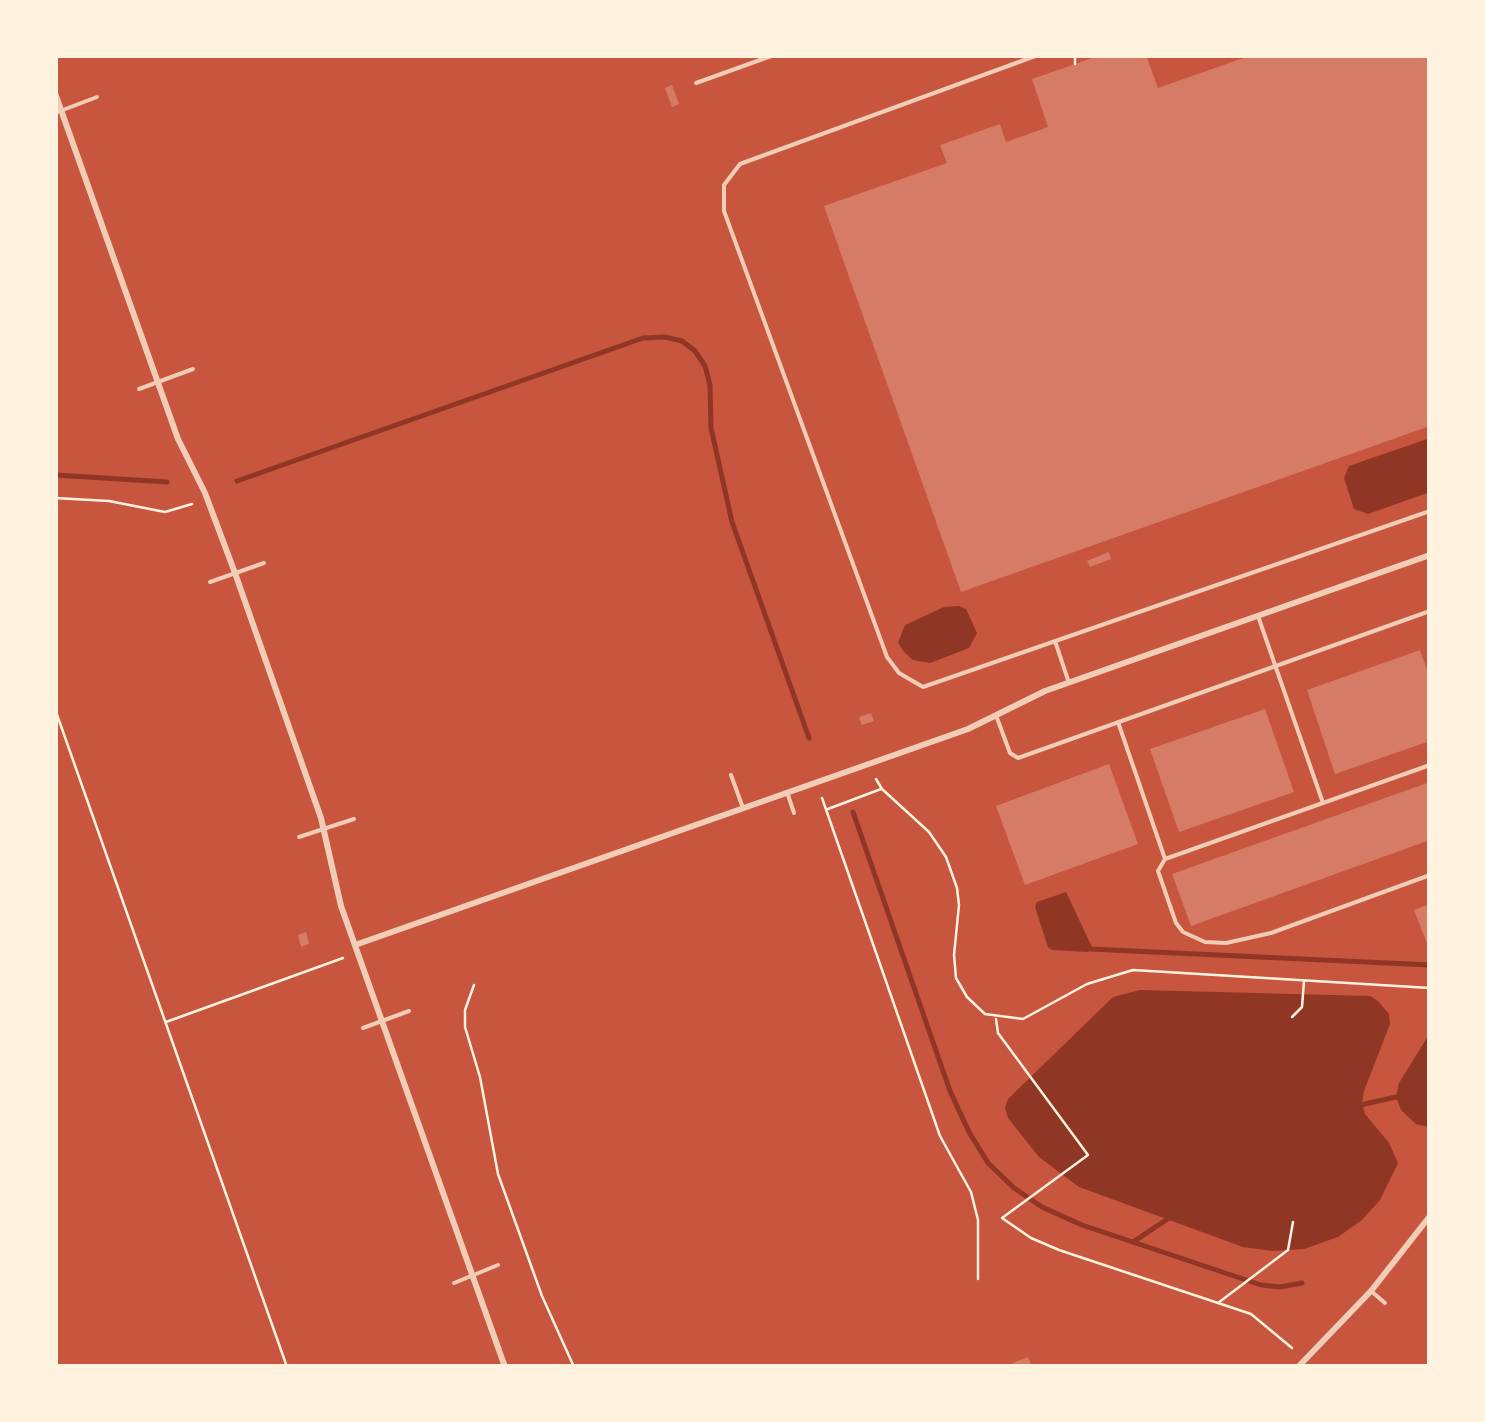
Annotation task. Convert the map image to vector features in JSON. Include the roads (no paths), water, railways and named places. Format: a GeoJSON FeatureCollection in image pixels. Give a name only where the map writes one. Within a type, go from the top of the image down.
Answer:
{"type":"FeatureCollection","features":[{"type":"Feature","properties":{"kind":"street"},"geometry":{"type":"LineString","coordinates":[[55,93],[58,112],[178,439],[205,494],[235,573],[324,829],[341,906],[505,1367]]}},
{"type":"Feature","properties":{"kind":"street"},"geometry":{"type":"LineString","coordinates":[[355,945],[996,717],[1045,691],[1430,556]]}},
{"type":"Feature","properties":{"kind":"street"},"geometry":{"type":"LineString","coordinates":[[1298,1367],[1370,1291],[1430,1216]]}},
{"type":"Feature","properties":{"kind":"lane"},"geometry":{"type":"LineString","coordinates":[[696,83],[774,55]]}},
{"type":"Feature","properties":{"kind":"lane"},"geometry":{"type":"LineString","coordinates":[[1038,55],[740,164],[724,185],[724,211],[886,657],[899,674],[923,687],[1430,511]]}},
{"type":"Feature","properties":{"kind":"lane"},"geometry":{"type":"LineString","coordinates":[[58,112],[97,97]]}},
{"type":"Feature","properties":{"kind":"lane"},"geometry":{"type":"LineString","coordinates":[[139,389],[193,369]]}},
{"type":"Feature","properties":{"kind":"lane"},"geometry":{"type":"LineString","coordinates":[[210,582],[264,563]]}},
{"type":"Feature","properties":{"kind":"lane"},"geometry":{"type":"LineString","coordinates":[[996,717],[1010,753],[1018,758],[1430,611]]}},
{"type":"Feature","properties":{"kind":"lane"},"geometry":{"type":"LineString","coordinates":[[1258,616],[1324,803]]}},
{"type":"Feature","properties":{"kind":"lane"},"geometry":{"type":"LineString","coordinates":[[1055,641],[1069,683]]}},
{"type":"Feature","properties":{"kind":"lane"},"geometry":{"type":"LineString","coordinates":[[1118,721],[1165,859]]}},
{"type":"Feature","properties":{"kind":"lane"},"geometry":{"type":"LineString","coordinates":[[1430,765],[1165,859],[1158,872],[1176,923],[1192,938],[1226,944],[1271,932],[1430,875]]}},
{"type":"Feature","properties":{"kind":"lane"},"geometry":{"type":"LineString","coordinates":[[732,775],[742,808]]}},
{"type":"Feature","properties":{"kind":"lane"},"geometry":{"type":"LineString","coordinates":[[787,792],[794,813]]}},
{"type":"Feature","properties":{"kind":"lane"},"geometry":{"type":"LineString","coordinates":[[299,837],[354,819]]}},
{"type":"Feature","properties":{"kind":"lane"},"geometry":{"type":"LineString","coordinates":[[364,1028],[408,1012]]}},
{"type":"Feature","properties":{"kind":"lane"},"geometry":{"type":"LineString","coordinates":[[454,1283],[498,1265]]}},
{"type":"Feature","properties":{"kind":"lane"},"geometry":{"type":"LineString","coordinates":[[1370,1291],[1384,1303]]}},
{"type":"Feature","properties":{"kind":"waterway"},"geometry":{"type":"LineString","coordinates":[[237,481],[643,338],[682,341],[705,366],[710,385],[711,428],[732,522],[809,738]]}},
{"type":"Feature","properties":{"kind":"waterway"},"geometry":{"type":"LineString","coordinates":[[55,475],[167,482]]}},
{"type":"Feature","properties":{"kind":"waterway"},"geometry":{"type":"LineString","coordinates":[[853,812],[950,1091],[988,1163],[1042,1207],[1082,1225],[1261,1285],[1302,1283]]}},
{"type":"Feature","properties":{"kind":"waterway"},"geometry":{"type":"LineString","coordinates":[[1090,949],[1430,965]]}},
{"type":"Feature","properties":{"kind":"waterway"},"geometry":{"type":"LineString","coordinates":[[1356,1106],[1396,1097]]}},
{"type":"Feature","properties":{"kind":"waterway"},"geometry":{"type":"LineString","coordinates":[[1133,1242],[1172,1216]]}}]}
